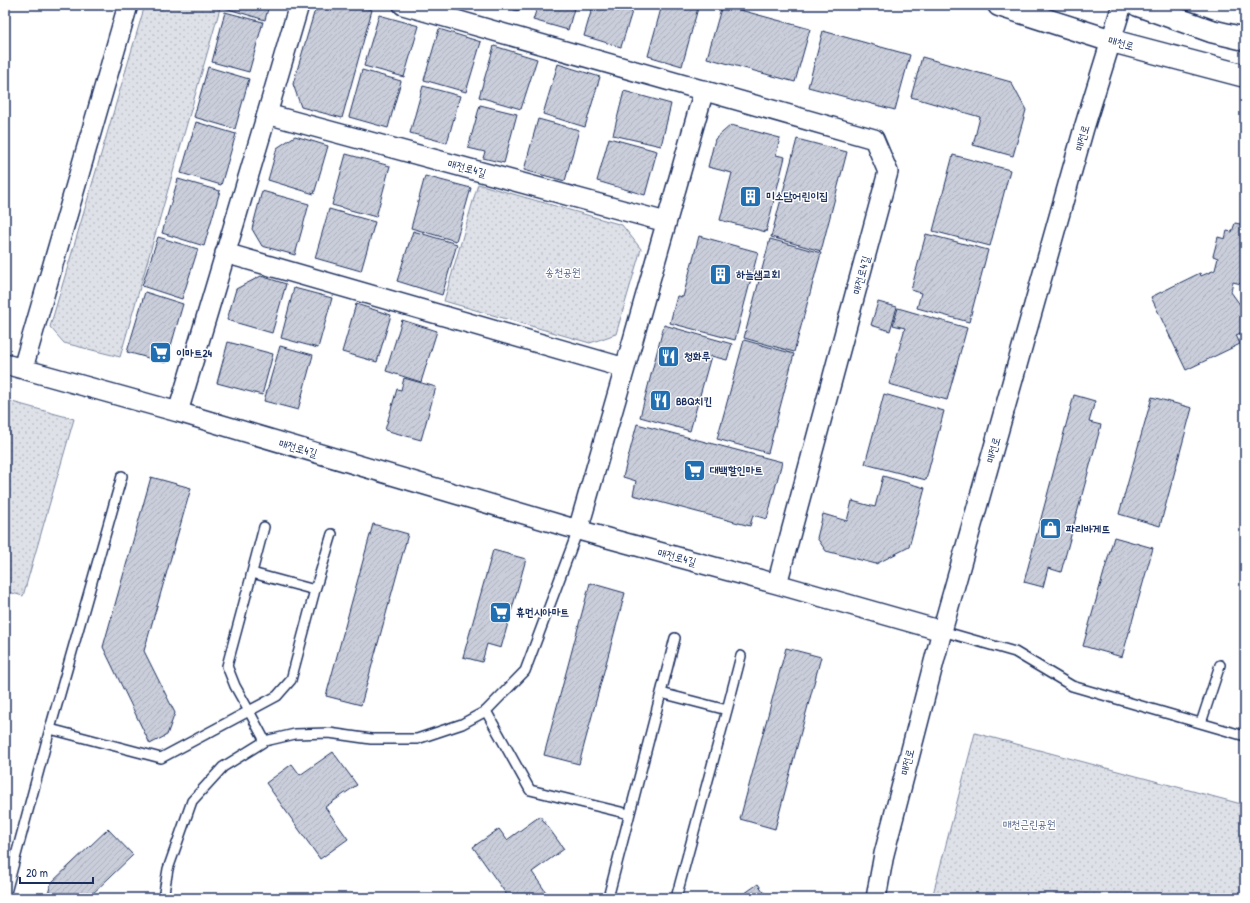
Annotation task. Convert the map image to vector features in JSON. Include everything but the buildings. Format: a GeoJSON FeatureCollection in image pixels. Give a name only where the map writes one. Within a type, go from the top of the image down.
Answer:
{"type":"FeatureCollection","features":[{"type":"Feature","properties":{"kind":"main road","name":"매천로"},"geometry":{"type":"LineString","coordinates":[[999,5],[1112,41],[1245,76]]}},
{"type":"Feature","properties":{"kind":"main road"},"geometry":{"type":"LineString","coordinates":[[1138,5],[1211,31],[1245,39]]}},
{"type":"Feature","properties":{"kind":"street"},"geometry":{"type":"LineString","coordinates":[[23,368],[128,5]]}},
{"type":"Feature","properties":{"kind":"street"},"geometry":{"type":"LineString","coordinates":[[178,412],[299,5]]}},
{"type":"Feature","properties":{"kind":"street","name":"매전로4길"},"geometry":{"type":"LineString","coordinates":[[403,5],[874,139],[888,172],[777,584]]}},
{"type":"Feature","properties":{"kind":"street","name":"매전로"},"geometry":{"type":"LineString","coordinates":[[876,898],[884,854],[942,631],[1084,128],[1122,5]]}},
{"type":"Feature","properties":{"kind":"street"},"geometry":{"type":"LineString","coordinates":[[578,530],[704,90]]}},
{"type":"Feature","properties":{"kind":"street","name":"매전로4길"},"geometry":{"type":"LineString","coordinates":[[267,114],[666,222]]}},
{"type":"Feature","properties":{"kind":"street"},"geometry":{"type":"LineString","coordinates":[[225,253],[625,368]]}},
{"type":"Feature","properties":{"kind":"street","name":"매전로4길"},"geometry":{"type":"LineString","coordinates":[[5,364],[178,412],[578,530],[942,631]]}},
{"type":"Feature","properties":{"kind":"lane"},"geometry":{"type":"LineString","coordinates":[[5,896],[50,729],[122,476]]}},
{"type":"Feature","properties":{"kind":"lane"},"geometry":{"type":"LineString","coordinates":[[264,527],[227,666],[235,686],[264,741]]}},
{"type":"Feature","properties":{"kind":"lane"},"geometry":{"type":"LineString","coordinates":[[163,898],[168,869],[192,801],[224,767],[264,741],[295,734],[329,733],[371,738],[417,739],[462,724],[486,712],[525,671],[578,530]]}},
{"type":"Feature","properties":{"kind":"lane"},"geometry":{"type":"LineString","coordinates":[[50,729],[161,758],[277,696],[291,680],[332,534]]}},
{"type":"Feature","properties":{"kind":"lane"},"geometry":{"type":"LineString","coordinates":[[251,576],[252,573],[316,590]]}},
{"type":"Feature","properties":{"kind":"lane"},"geometry":{"type":"LineString","coordinates":[[942,631],[1015,652],[1072,686],[1245,736]]}},
{"type":"Feature","properties":{"kind":"lane"},"geometry":{"type":"LineString","coordinates":[[608,898],[675,638]]}},
{"type":"Feature","properties":{"kind":"lane"},"geometry":{"type":"LineString","coordinates":[[676,898],[741,656]]}},
{"type":"Feature","properties":{"kind":"lane"},"geometry":{"type":"LineString","coordinates":[[1201,723],[1220,665]]}},
{"type":"Feature","properties":{"kind":"lane"},"geometry":{"type":"LineString","coordinates":[[661,693],[727,710]]}},
{"type":"Feature","properties":{"kind":"lane"},"geometry":{"type":"LineString","coordinates":[[486,712],[530,790],[629,814]]}},
{"type":"Feature","properties":{"kind":"green space"},"geometry":{"type":"Polygon","coordinates":[[[145,5],[221,5],[120,357],[64,343],[50,327],[145,5]]]}},
{"type":"Feature","properties":{"kind":"green space","name":"송천공원"},"geometry":{"type":"Polygon","coordinates":[[[478,184],[622,225],[641,249],[616,334],[590,343],[444,301],[478,184]]]}},
{"type":"Feature","properties":{"kind":"green space"},"geometry":{"type":"Polygon","coordinates":[[[5,400],[74,419],[23,596],[5,591],[5,400]]]}},
{"type":"Feature","properties":{"kind":"green space","name":"매천근린공원"},"geometry":{"type":"Polygon","coordinates":[[[975,733],[1245,805],[1245,898],[932,898],[975,733]]]}},
{"type":"Feature","properties":{"kind":"place","name":"미소담어린이집"},"geometry":{"type":"Point","coordinates":[750,196]}},
{"type":"Feature","properties":{"kind":"place","name":"하늘샘교회"},"geometry":{"type":"Point","coordinates":[721,274]}},
{"type":"Feature","properties":{"kind":"place","name":"이마트24"},"geometry":{"type":"Point","coordinates":[161,353]}},
{"type":"Feature","properties":{"kind":"place","name":"청화루"},"geometry":{"type":"Point","coordinates":[668,356]}},
{"type":"Feature","properties":{"kind":"place","name":"BBQ치킨"},"geometry":{"type":"Point","coordinates":[661,401]}},
{"type":"Feature","properties":{"kind":"place","name":"대백할인마트"},"geometry":{"type":"Point","coordinates":[695,470]}},
{"type":"Feature","properties":{"kind":"place","name":"파리바게뜨"},"geometry":{"type":"Point","coordinates":[1051,529]}},
{"type":"Feature","properties":{"kind":"place","name":"휴먼시아마트"},"geometry":{"type":"Point","coordinates":[500,612]}}]}
